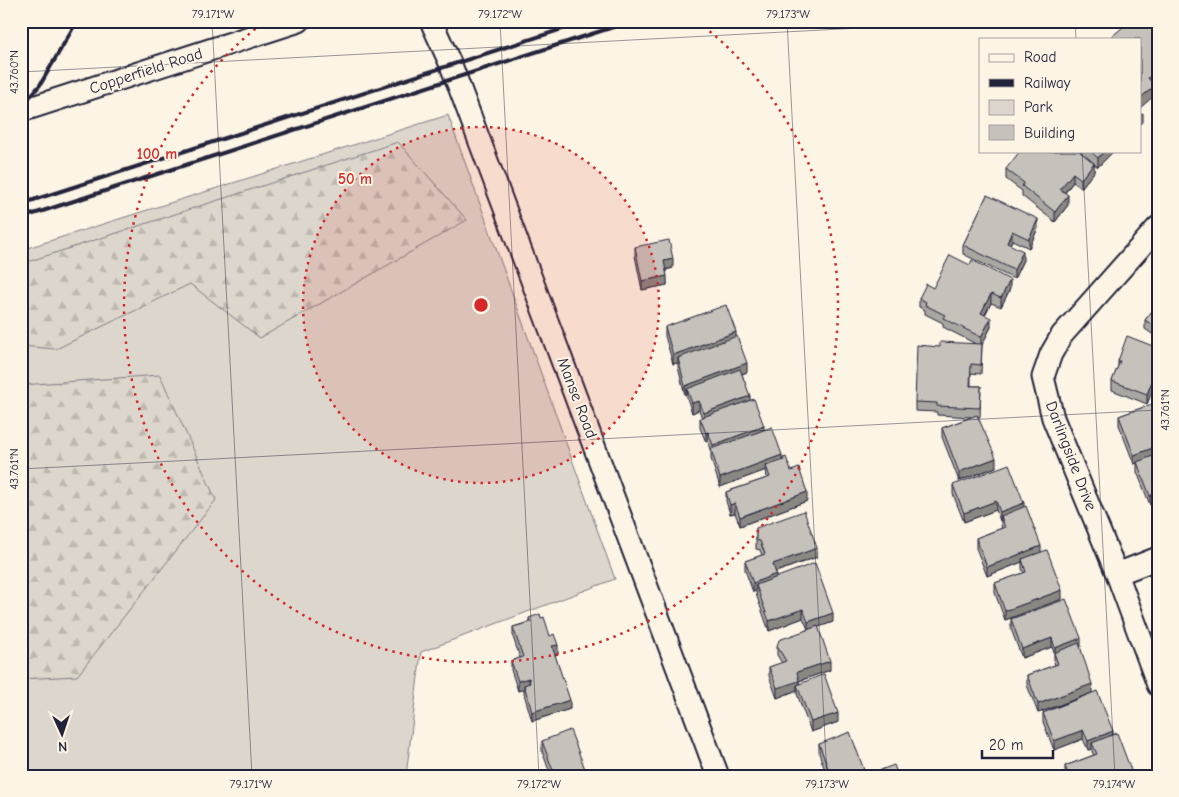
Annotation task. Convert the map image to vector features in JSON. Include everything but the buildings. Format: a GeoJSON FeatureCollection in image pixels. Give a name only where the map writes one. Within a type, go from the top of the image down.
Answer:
{"type":"FeatureCollection","features":[{"type":"Feature","properties":{"kind":"street","name":"Copperfield Road"},"geometry":{"type":"LineString","coordinates":[[21,111],[299,21]]}},
{"type":"Feature","properties":{"kind":"street","name":"Manse Road"},"geometry":{"type":"LineString","coordinates":[[431,21],[451,65],[718,776]]}},
{"type":"Feature","properties":{"kind":"street","name":"Darlingside Drive"},"geometry":{"type":"LineString","coordinates":[[1158,227],[1062,335],[1050,354],[1043,377],[1053,418],[1117,574],[1158,685]]}},
{"type":"Feature","properties":{"kind":"street"},"geometry":{"type":"LineString","coordinates":[[1117,574],[1158,558]]}},
{"type":"Feature","properties":{"kind":"green space"},"geometry":{"type":"Polygon","coordinates":[[[448,115],[615,579],[421,652],[406,776],[21,776],[21,250],[448,115]]]}},
{"type":"Feature","properties":{"kind":"green space"},"geometry":{"type":"Polygon","coordinates":[[[398,142],[467,220],[260,338],[190,284],[56,349],[21,346],[21,264],[398,142]]]}},
{"type":"Feature","properties":{"kind":"green space"},"geometry":{"type":"Polygon","coordinates":[[[160,375],[216,500],[77,676],[21,679],[21,385],[160,375]]]}},
{"type":"Feature","properties":{"kind":"railway"},"geometry":{"type":"LineString","coordinates":[[21,107],[40,85],[77,21]]}},
{"type":"Feature","properties":{"kind":"railway"},"geometry":{"type":"LineString","coordinates":[[21,204],[587,21]]}},
{"type":"Feature","properties":{"kind":"railway"},"geometry":{"type":"LineString","coordinates":[[21,218],[632,21]]}}]}
